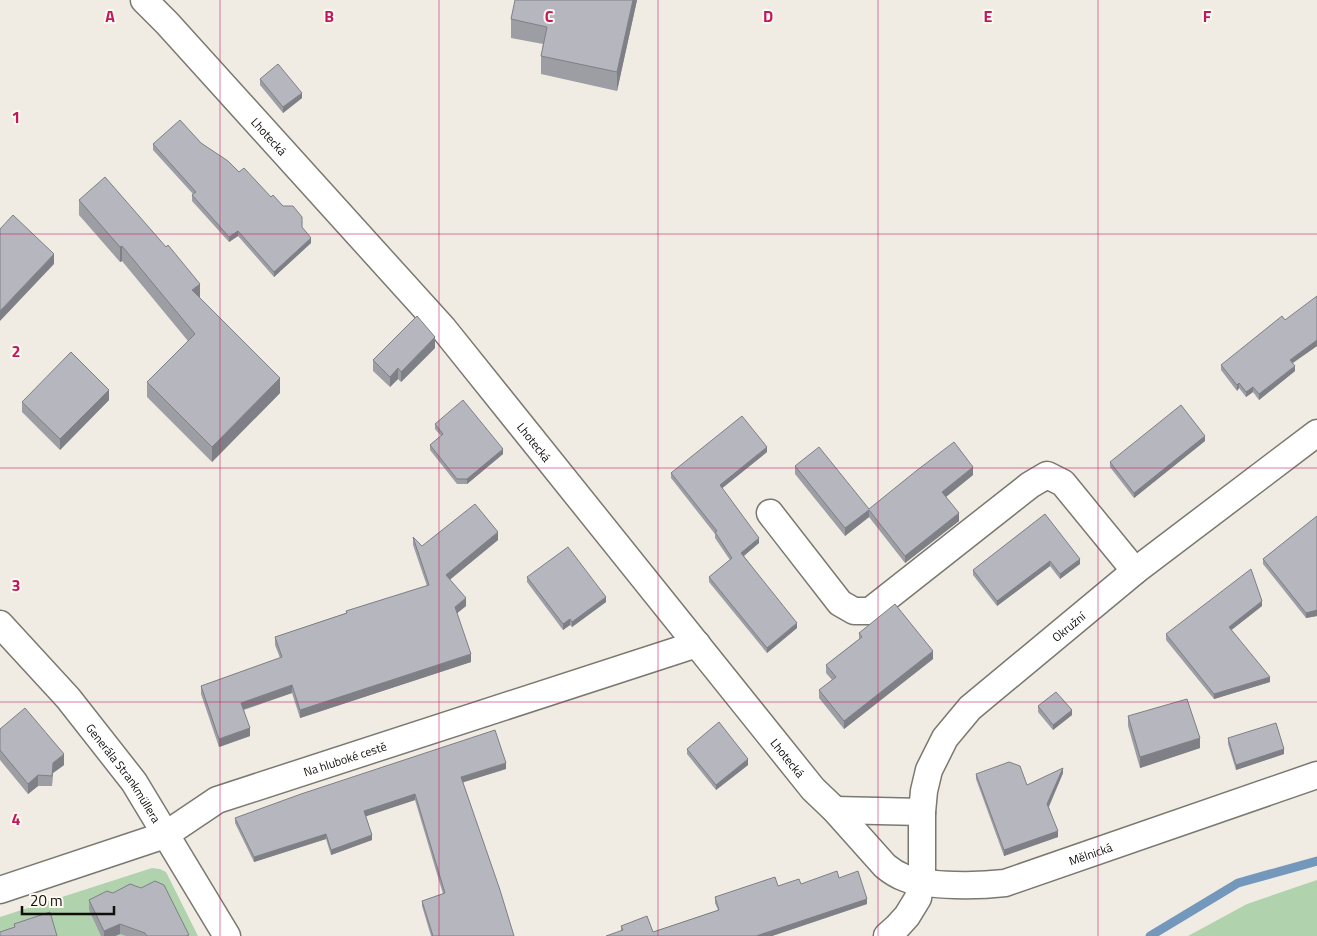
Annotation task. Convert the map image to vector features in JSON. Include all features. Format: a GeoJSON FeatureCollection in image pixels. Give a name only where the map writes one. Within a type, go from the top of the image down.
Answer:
{"type":"FeatureCollection","features":[{"type":"Feature","properties":{"kind":"street","name":"Lhotecká"},"geometry":{"type":"LineString","coordinates":[[144,0],[167,22],[442,328],[813,788],[885,866],[905,878],[921,882]]}},
{"type":"Feature","properties":{"kind":"street","name":"Okružní"},"geometry":{"type":"LineString","coordinates":[[921,882],[924,791],[930,770],[945,738],[970,708],[1135,572],[1317,433]]}},
{"type":"Feature","properties":{"kind":"street"},"geometry":{"type":"LineString","coordinates":[[770,513],[840,603],[854,611],[870,611],[1030,485],[1046,475],[1063,484],[1135,572]]}},
{"type":"Feature","properties":{"kind":"street","name":"Generála Strankmüllera"},"geometry":{"type":"LineString","coordinates":[[0,624],[68,698],[134,782],[227,936]]}},
{"type":"Feature","properties":{"kind":"street","name":"Na hluboké cestě"},"geometry":{"type":"LineString","coordinates":[[0,890],[165,835],[217,800],[697,644]]}},
{"type":"Feature","properties":{"kind":"street","name":"Mělnická"},"geometry":{"type":"LineString","coordinates":[[921,882],[1005,884],[1317,775]]}},
{"type":"Feature","properties":{"kind":"street"},"geometry":{"type":"LineString","coordinates":[[835,810],[922,812]]}},
{"type":"Feature","properties":{"kind":"street"},"geometry":{"type":"LineString","coordinates":[[886,936],[898,927],[907,916],[918,898],[921,882]]}},
{"type":"Feature","properties":{"kind":"green space"},"geometry":{"type":"Polygon","coordinates":[[[152,868],[166,872],[198,936],[0,936],[0,917],[152,868]]]}},
{"type":"Feature","properties":{"kind":"green space"},"geometry":{"type":"Polygon","coordinates":[[[1317,880],[1317,936],[1188,936],[1247,904],[1317,880]]]}},
{"type":"Feature","properties":{"kind":"building"},"geometry":{"type":"Polygon","coordinates":[[[515,0],[633,0],[617,72],[541,56],[547,27],[511,19],[515,0]]]}},
{"type":"Feature","properties":{"kind":"building"},"geometry":{"type":"Polygon","coordinates":[[[278,64],[302,93],[283,107],[260,79],[278,64]]]}},
{"type":"Feature","properties":{"kind":"building"},"geometry":{"type":"Polygon","coordinates":[[[180,120],[201,143],[228,161],[239,172],[244,168],[271,197],[273,195],[283,206],[293,206],[302,217],[302,227],[311,238],[274,272],[238,231],[229,237],[192,195],[196,192],[153,144],[180,120]]]}},
{"type":"Feature","properties":{"kind":"building"},"geometry":{"type":"Polygon","coordinates":[[[105,177],[166,247],[168,245],[200,284],[192,290],[280,378],[212,447],[147,382],[195,334],[122,246],[120,247],[79,200],[105,177]]]}},
{"type":"Feature","properties":{"kind":"building"},"geometry":{"type":"Polygon","coordinates":[[[13,215],[54,254],[0,311],[0,229],[13,215]]]}},
{"type":"Feature","properties":{"kind":"building"},"geometry":{"type":"Polygon","coordinates":[[[1317,296],[1317,340],[1290,360],[1295,366],[1259,394],[1253,387],[1246,392],[1239,383],[1237,385],[1221,365],[1282,316],[1285,320],[1317,296]]]}},
{"type":"Feature","properties":{"kind":"building"},"geometry":{"type":"Polygon","coordinates":[[[417,316],[435,337],[401,372],[398,368],[390,377],[373,360],[417,316]]]}},
{"type":"Feature","properties":{"kind":"building"},"geometry":{"type":"Polygon","coordinates":[[[71,352],[109,390],[60,439],[22,402],[71,352]]]}},
{"type":"Feature","properties":{"kind":"building"},"geometry":{"type":"Polygon","coordinates":[[[463,400],[503,449],[467,479],[457,479],[430,445],[443,434],[435,424],[463,400]]]}},
{"type":"Feature","properties":{"kind":"building"},"geometry":{"type":"Polygon","coordinates":[[[1181,405],[1205,436],[1134,493],[1110,462],[1181,405]]]}},
{"type":"Feature","properties":{"kind":"building"},"geometry":{"type":"Polygon","coordinates":[[[742,416],[767,447],[720,485],[759,538],[741,553],[797,623],[767,648],[709,577],[732,558],[715,532],[717,531],[671,473],[742,416]]]}},
{"type":"Feature","properties":{"kind":"building"},"geometry":{"type":"Polygon","coordinates":[[[954,442],[973,467],[942,492],[959,513],[905,556],[869,510],[845,528],[795,466],[819,447],[869,509],[954,442]]]}},
{"type":"Feature","properties":{"kind":"building"},"geometry":{"type":"Polygon","coordinates":[[[475,504],[498,532],[446,575],[466,598],[455,607],[471,654],[300,710],[292,685],[241,703],[250,728],[219,739],[201,686],[282,657],[275,637],[347,613],[346,611],[429,585],[413,537],[422,546],[475,504]]]}},
{"type":"Feature","properties":{"kind":"building"},"geometry":{"type":"Polygon","coordinates":[[[1045,514],[1080,559],[1060,574],[1050,561],[997,601],[973,570],[1045,514]]]}},
{"type":"Feature","properties":{"kind":"building"},"geometry":{"type":"Polygon","coordinates":[[[1317,516],[1317,610],[1306,613],[1263,559],[1317,516]]]}},
{"type":"Feature","properties":{"kind":"building"},"geometry":{"type":"Polygon","coordinates":[[[568,547],[606,597],[572,622],[570,619],[563,624],[527,577],[568,547]]]}},
{"type":"Feature","properties":{"kind":"building"},"geometry":{"type":"Polygon","coordinates":[[[1251,569],[1262,601],[1229,627],[1270,677],[1214,694],[1166,634],[1251,569]]]}},
{"type":"Feature","properties":{"kind":"building"},"geometry":{"type":"Polygon","coordinates":[[[895,604],[933,651],[844,721],[819,690],[836,677],[826,665],[862,637],[859,633],[895,604]]]}},
{"type":"Feature","properties":{"kind":"building"},"geometry":{"type":"Polygon","coordinates":[[[1056,692],[1072,710],[1053,725],[1038,706],[1056,692]]]}},
{"type":"Feature","properties":{"kind":"building"},"geometry":{"type":"Polygon","coordinates":[[[1187,699],[1200,738],[1140,757],[1128,716],[1187,699]]]}},
{"type":"Feature","properties":{"kind":"building"},"geometry":{"type":"Polygon","coordinates":[[[25,708],[64,754],[53,763],[52,776],[38,775],[28,784],[0,750],[0,729],[25,708]]]}},
{"type":"Feature","properties":{"kind":"building"},"geometry":{"type":"Polygon","coordinates":[[[719,722],[748,759],[716,785],[687,749],[719,722]]]}},
{"type":"Feature","properties":{"kind":"building"},"geometry":{"type":"Polygon","coordinates":[[[1276,723],[1284,749],[1236,765],[1228,738],[1276,723]]]}},
{"type":"Feature","properties":{"kind":"building"},"geometry":{"type":"Polygon","coordinates":[[[495,730],[506,763],[461,777],[514,936],[433,936],[422,901],[445,893],[415,794],[364,811],[372,835],[331,850],[326,834],[254,857],[235,818],[301,794],[495,730]]]}},
{"type":"Feature","properties":{"kind":"building"},"geometry":{"type":"Polygon","coordinates":[[[1009,762],[1020,766],[1027,785],[1063,768],[1047,804],[1058,831],[1004,850],[976,774],[1009,762]]]}},
{"type":"Feature","properties":{"kind":"building"},"geometry":{"type":"Polygon","coordinates":[[[837,871],[839,878],[858,871],[867,899],[756,936],[606,936],[623,930],[621,926],[647,916],[653,932],[719,910],[715,897],[775,877],[778,886],[799,879],[801,884],[837,871]]]}},
{"type":"Feature","properties":{"kind":"building"},"geometry":{"type":"Polygon","coordinates":[[[155,881],[164,885],[189,935],[147,936],[145,933],[120,924],[104,931],[89,900],[107,891],[113,893],[130,884],[141,888],[155,881]]]}},
{"type":"Feature","properties":{"kind":"building"},"geometry":{"type":"Polygon","coordinates":[[[50,912],[57,936],[0,936],[0,932],[15,927],[14,924],[50,912]]]}},
{"type":"Feature","properties":{"kind":"waterway"},"geometry":{"type":"LineString","coordinates":[[1150,936],[1238,883],[1317,861]]}}]}
